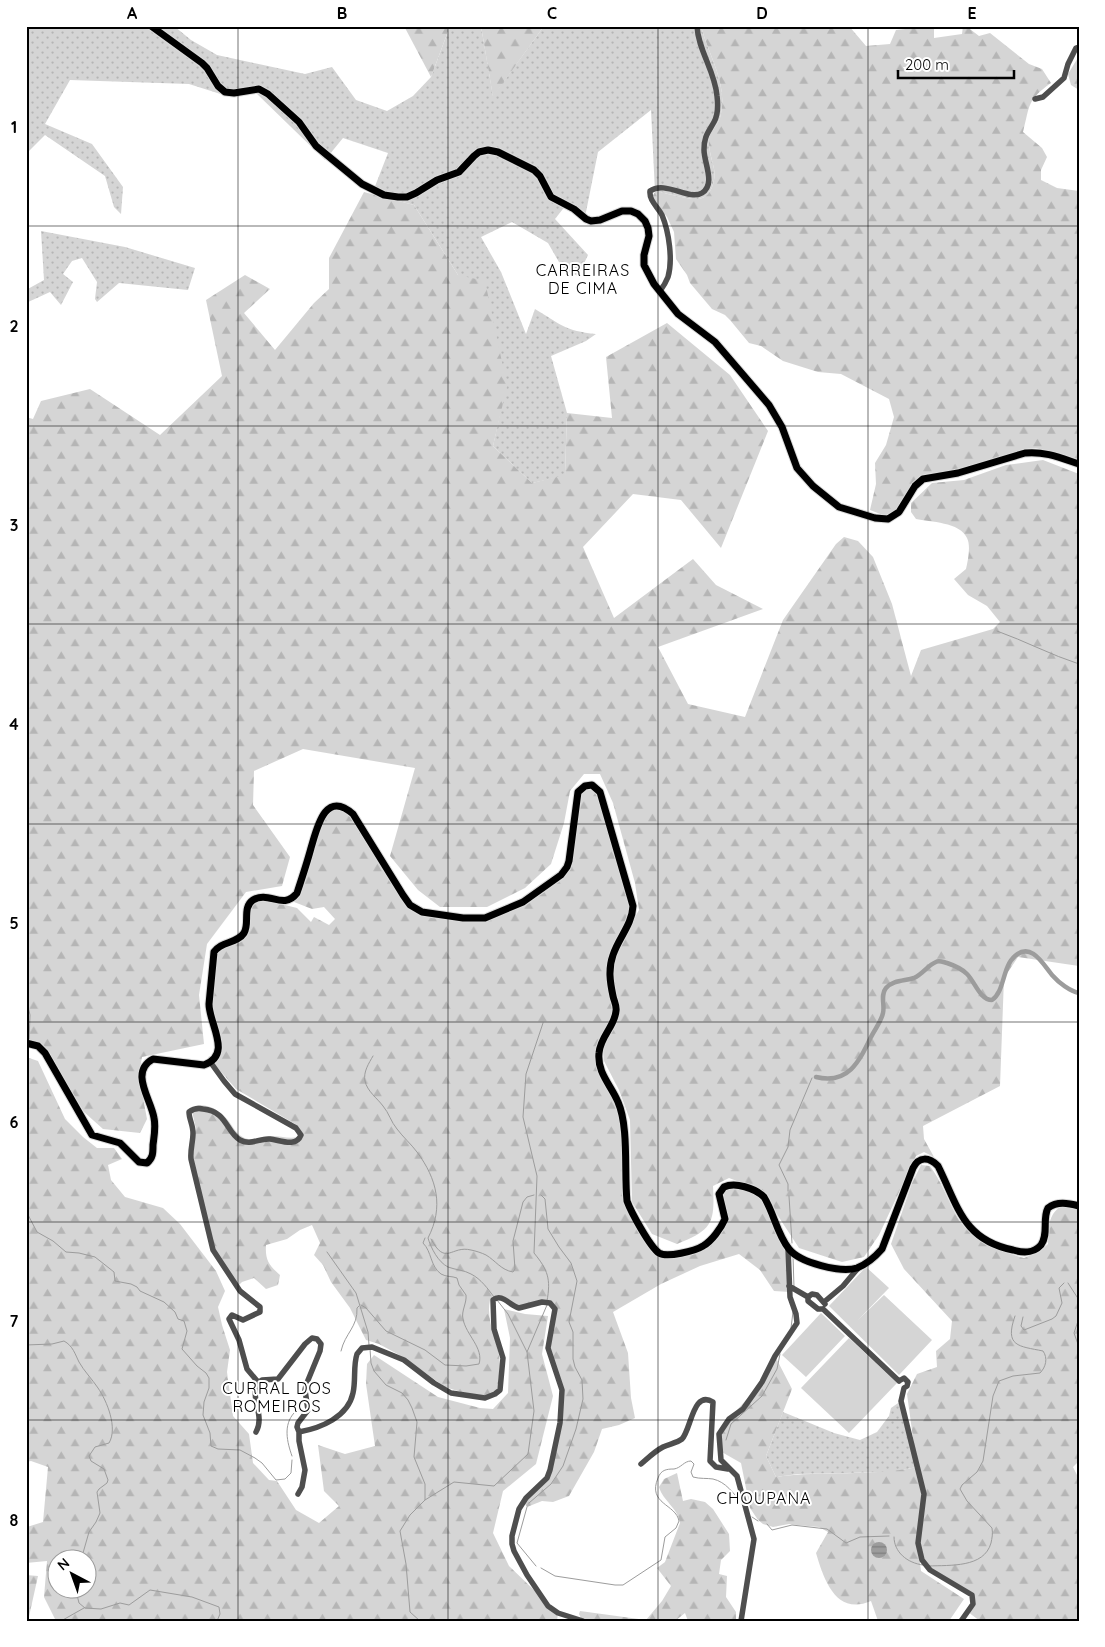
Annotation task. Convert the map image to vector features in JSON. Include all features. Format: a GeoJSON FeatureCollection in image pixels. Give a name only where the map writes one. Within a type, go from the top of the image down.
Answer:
{"type":"FeatureCollection","features":[{"type":"Feature","properties":{"kind":"main road"},"geometry":{"type":"LineString","coordinates":[[151,26],[202,63],[218,86],[226,92],[234,93],[259,89],[268,94],[299,122],[316,146],[362,184],[384,195],[407,197],[438,180],[459,172],[479,152],[488,150],[506,156],[534,170],[540,176],[551,197],[574,209],[586,219],[595,221],[622,211],[635,212],[645,221],[648,228],[649,236],[644,255],[644,265],[647,273],[678,314],[710,337],[774,413],[786,437],[796,468],[828,500],[839,507],[874,518],[888,519],[900,512],[916,486],[923,479],[958,474],[1025,453],[1034,452],[1052,454],[1079,464]]}},
{"type":"Feature","properties":{"kind":"main road"},"geometry":{"type":"LineString","coordinates":[[26,1043],[38,1046],[44,1053],[92,1135],[120,1143],[136,1160],[141,1163],[147,1163],[152,1158],[155,1120],[142,1080],[142,1068],[153,1059],[204,1065],[210,1063],[219,1049],[219,1043],[208,1011],[215,950],[222,944],[233,941],[243,935],[246,930],[248,906],[254,899],[265,897],[286,901],[293,898],[297,893],[322,816],[330,808],[336,806],[344,807],[353,814],[403,895],[416,910],[428,914],[478,919],[523,902],[565,872],[570,861],[578,792],[585,786],[592,785],[600,792],[633,906],[631,921],[613,954],[610,980],[617,1010],[600,1044],[598,1059],[606,1084],[615,1094],[622,1114],[626,1190],[630,1210],[657,1252],[664,1256],[704,1246],[724,1222],[725,1216],[719,1194],[724,1187],[732,1185],[752,1189],[764,1197],[788,1248],[799,1258],[846,1269],[859,1267],[872,1259],[882,1249],[913,1168],[922,1159],[930,1159],[938,1166],[960,1213],[974,1232],[983,1239],[1004,1248],[1023,1252],[1033,1251],[1040,1246],[1044,1237],[1045,1217],[1051,1205],[1060,1203],[1079,1206]]}},
{"type":"Feature","properties":{"kind":"street"},"geometry":{"type":"LineString","coordinates":[[660,291],[668,276],[669,256],[666,227],[661,213],[650,197],[650,191],[655,188],[662,188],[697,195],[703,193],[708,186],[709,180],[704,141],[708,130],[714,122],[717,110],[717,96],[714,77],[697,35],[696,26]]}},
{"type":"Feature","properties":{"kind":"street"},"geometry":{"type":"LineString","coordinates":[[1035,99],[1043,96],[1064,78],[1068,64],[1076,48],[1079,47]]}},
{"type":"Feature","properties":{"kind":"street"},"geometry":{"type":"LineString","coordinates":[[210,1063],[235,1094],[296,1128],[301,1135],[300,1139],[295,1142],[270,1139],[248,1143],[236,1137],[226,1122],[211,1110],[194,1108],[188,1115],[192,1123],[193,1132],[190,1151],[191,1159],[210,1242],[219,1261],[238,1289],[260,1307],[260,1312],[243,1320],[232,1315],[230,1319],[239,1340],[247,1369],[258,1382]]}},
{"type":"Feature","properties":{"kind":"street"},"geometry":{"type":"LineString","coordinates":[[741,1621],[754,1539],[737,1476],[722,1460],[720,1434],[729,1419],[743,1409],[753,1396],[775,1356],[797,1323],[790,1297],[788,1248]]}},
{"type":"Feature","properties":{"kind":"street"},"geometry":{"type":"LineString","coordinates":[[824,1302],[843,1286],[859,1267]]}},
{"type":"Feature","properties":{"kind":"street"},"geometry":{"type":"LineString","coordinates":[[789,1286],[808,1297],[818,1310],[823,1309],[899,1380],[899,1387],[904,1388],[901,1401],[924,1494],[918,1543],[919,1551],[927,1568],[972,1595],[974,1604],[961,1621]]}},
{"type":"Feature","properties":{"kind":"street"},"geometry":{"type":"LineString","coordinates":[[808,1297],[811,1294],[815,1294],[824,1302],[825,1306],[823,1309]]}},
{"type":"Feature","properties":{"kind":"street"},"geometry":{"type":"LineString","coordinates":[[299,1432],[329,1422],[344,1411],[354,1392],[357,1354],[369,1347],[404,1360],[434,1384],[451,1393],[485,1398],[490,1397],[500,1390],[503,1368],[500,1348],[494,1329],[494,1299],[501,1297],[518,1308],[542,1302],[550,1303],[555,1309],[548,1348],[562,1390],[560,1423],[547,1478],[526,1498],[519,1509],[512,1536],[512,1544],[527,1575],[548,1606],[558,1613],[583,1621]]}},
{"type":"Feature","properties":{"kind":"street"},"geometry":{"type":"LineString","coordinates":[[258,1382],[278,1379],[305,1344],[312,1338],[320,1342],[321,1348],[306,1385],[307,1412],[298,1423],[297,1429],[304,1470],[302,1487],[298,1494]]}},
{"type":"Feature","properties":{"kind":"street"},"geometry":{"type":"LineString","coordinates":[[256,1432],[260,1423],[255,1390],[258,1382]]}},
{"type":"Feature","properties":{"kind":"street"},"geometry":{"type":"LineString","coordinates":[[641,1464],[666,1445],[681,1440],[698,1403],[708,1400],[713,1402],[714,1406],[711,1418],[710,1461],[716,1467],[728,1468]]}},
{"type":"Feature","properties":{"kind":"green space"},"geometry":{"type":"Polygon","coordinates":[[[26,26],[174,26],[191,40],[217,55],[305,74],[332,67],[356,100],[387,111],[413,96],[431,77],[450,26],[481,26],[493,96],[544,26],[701,26],[717,71],[722,94],[720,118],[709,138],[714,169],[714,183],[707,195],[698,199],[655,192],[651,110],[598,152],[584,222],[566,205],[555,219],[588,255],[578,276],[563,269],[548,243],[512,222],[481,237],[501,272],[526,334],[535,309],[570,329],[596,334],[586,341],[551,356],[567,413],[565,476],[532,483],[493,446],[506,386],[458,275],[414,205],[372,194],[388,153],[343,138],[325,160],[255,92],[230,97],[189,84],[70,80],[45,124],[92,144],[123,187],[121,214],[114,207],[105,176],[45,135],[26,154],[26,26]]]}},
{"type":"Feature","properties":{"kind":"green space"},"geometry":{"type":"Polygon","coordinates":[[[404,26],[450,26],[431,77],[404,26]]]}},
{"type":"Feature","properties":{"kind":"green space"},"geometry":{"type":"Polygon","coordinates":[[[481,26],[544,26],[493,97],[481,26]]]}},
{"type":"Feature","properties":{"kind":"green space"},"geometry":{"type":"Polygon","coordinates":[[[701,26],[849,26],[866,46],[890,44],[896,30],[934,26],[934,38],[962,34],[963,26],[966,26],[979,36],[990,33],[1029,64],[1042,69],[1051,83],[1033,99],[1023,132],[1042,148],[1047,157],[1041,170],[1041,180],[1057,188],[1079,191],[1079,462],[1036,448],[1025,449],[952,472],[925,474],[919,477],[898,511],[888,517],[870,510],[876,484],[875,463],[886,445],[894,417],[889,399],[841,374],[818,372],[783,361],[761,346],[749,343],[730,320],[725,315],[712,309],[690,283],[676,259],[674,232],[667,217],[652,197],[655,192],[660,192],[685,198],[703,198],[710,192],[714,183],[714,169],[709,138],[720,118],[722,94],[717,71],[701,26]]]}},
{"type":"Feature","properties":{"kind":"green space"},"geometry":{"type":"Polygon","coordinates":[[[1079,56],[1079,90],[1071,85],[1068,74],[1079,56]]]}},
{"type":"Feature","properties":{"kind":"green space"},"geometry":{"type":"Polygon","coordinates":[[[364,192],[414,205],[458,275],[485,281],[507,386],[493,446],[532,483],[565,475],[567,413],[612,418],[606,357],[667,323],[730,375],[768,431],[721,548],[681,500],[633,494],[583,547],[614,618],[693,559],[716,585],[763,609],[658,647],[688,704],[745,717],[783,620],[836,544],[844,537],[858,541],[873,557],[892,604],[911,676],[921,650],[993,629],[1000,622],[987,606],[968,595],[954,579],[966,569],[969,549],[967,538],[958,529],[951,526],[916,519],[911,512],[911,503],[932,483],[964,480],[1006,465],[1043,460],[1079,474],[1079,966],[1018,957],[1004,978],[1000,1086],[923,1126],[924,1139],[934,1157],[924,1152],[916,1156],[879,1235],[864,1257],[842,1262],[799,1248],[761,1190],[729,1178],[713,1186],[712,1217],[704,1230],[677,1244],[652,1234],[632,1202],[630,1120],[619,1090],[604,1061],[602,1041],[598,1059],[619,1104],[630,1210],[648,1239],[664,1256],[698,1248],[724,1222],[719,1199],[724,1187],[752,1189],[768,1203],[785,1236],[790,1292],[774,1291],[760,1270],[739,1254],[700,1266],[661,1284],[613,1312],[628,1353],[631,1398],[635,1418],[619,1425],[602,1429],[594,1452],[569,1496],[553,1502],[542,1501],[527,1507],[523,1501],[547,1478],[560,1423],[562,1390],[548,1348],[554,1315],[550,1303],[519,1308],[505,1301],[490,1300],[489,1317],[498,1349],[500,1365],[497,1389],[489,1396],[464,1393],[445,1387],[403,1357],[379,1344],[366,1340],[350,1308],[331,1282],[323,1265],[314,1255],[320,1243],[312,1225],[300,1230],[287,1239],[266,1245],[268,1262],[280,1275],[278,1285],[266,1289],[254,1278],[242,1282],[238,1286],[212,1247],[190,1156],[196,1129],[192,1111],[195,1106],[199,1105],[216,1109],[239,1134],[248,1139],[267,1136],[298,1137],[295,1124],[236,1089],[208,1057],[217,1054],[219,1049],[209,1011],[214,952],[234,941],[242,933],[254,899],[274,899],[285,905],[297,908],[311,922],[314,917],[329,925],[335,919],[324,907],[312,909],[289,900],[297,893],[322,816],[336,806],[353,814],[410,905],[428,914],[492,915],[507,909],[567,867],[578,797],[585,786],[600,792],[633,906],[614,954],[639,910],[635,883],[613,803],[600,774],[584,774],[570,791],[564,823],[551,864],[525,888],[487,907],[440,907],[418,890],[390,856],[415,768],[303,749],[254,771],[253,805],[290,857],[282,886],[246,892],[207,944],[199,995],[204,1044],[142,1057],[139,1076],[147,1119],[140,1133],[103,1129],[84,1112],[48,1053],[26,1044],[26,417],[33,419],[41,401],[90,389],[160,435],[222,376],[206,300],[245,275],[270,289],[244,313],[275,350],[314,303],[329,289],[329,258],[364,192]]]}},
{"type":"Feature","properties":{"kind":"green space"},"geometry":{"type":"Polygon","coordinates":[[[41,231],[125,247],[195,268],[188,290],[119,283],[97,302],[95,299],[97,282],[82,258],[72,261],[63,274],[73,282],[61,305],[50,292],[26,303],[26,290],[44,280],[41,231]]]}},
{"type":"Feature","properties":{"kind":"green space"},"geometry":{"type":"Polygon","coordinates":[[[26,1057],[38,1061],[65,1119],[97,1148],[114,1148],[122,1159],[108,1165],[111,1180],[125,1197],[163,1208],[180,1224],[216,1271],[225,1291],[218,1307],[230,1350],[227,1372],[233,1416],[249,1434],[253,1463],[269,1480],[277,1481],[296,1510],[319,1523],[339,1506],[324,1491],[318,1445],[345,1454],[375,1446],[366,1384],[367,1364],[374,1355],[438,1397],[480,1408],[493,1409],[508,1393],[510,1338],[504,1309],[525,1314],[548,1316],[542,1354],[553,1396],[536,1464],[503,1491],[493,1533],[509,1566],[558,1613],[557,1621],[56,1621],[44,1597],[47,1561],[26,1563],[27,1527],[43,1522],[48,1467],[31,1461],[26,1462],[26,1057]]]}},
{"type":"Feature","properties":{"kind":"green space"},"geometry":{"type":"Polygon","coordinates":[[[921,1165],[930,1166],[956,1215],[969,1231],[995,1248],[1024,1258],[1039,1252],[1048,1244],[1051,1218],[1057,1209],[1062,1205],[1079,1207],[1079,1461],[1073,1467],[1079,1479],[1079,1621],[980,1621],[968,1612],[972,1595],[930,1570],[919,1555],[921,1571],[964,1599],[949,1621],[878,1621],[871,1601],[849,1604],[840,1600],[833,1593],[823,1574],[816,1553],[828,1532],[819,1527],[789,1524],[773,1527],[763,1524],[750,1508],[741,1463],[720,1451],[719,1434],[729,1419],[762,1382],[775,1356],[792,1389],[766,1456],[776,1477],[882,1472],[917,1467],[907,1394],[917,1374],[937,1367],[936,1351],[950,1339],[952,1321],[904,1269],[891,1244],[912,1183],[921,1165]]]}},
{"type":"Feature","properties":{"kind":"green space"},"geometry":{"type":"Polygon","coordinates":[[[866,1267],[889,1288],[858,1320],[884,1295],[932,1340],[899,1375],[829,1306],[866,1267]]]}},
{"type":"Feature","properties":{"kind":"green space"},"geometry":{"type":"Polygon","coordinates":[[[821,1313],[845,1336],[806,1377],[782,1355],[821,1313]]]}},
{"type":"Feature","properties":{"kind":"green space"},"geometry":{"type":"Polygon","coordinates":[[[849,1338],[897,1383],[849,1433],[801,1388],[849,1338]]]}},
{"type":"Feature","properties":{"kind":"green space"},"geometry":{"type":"Polygon","coordinates":[[[901,1401],[917,1467],[892,1472],[798,1474],[776,1477],[766,1456],[783,1412],[834,1433],[860,1440],[877,1432],[889,1416],[891,1408],[901,1401]]]}},
{"type":"Feature","properties":{"kind":"green space"},"geometry":{"type":"Polygon","coordinates":[[[677,1473],[683,1501],[691,1499],[705,1502],[713,1509],[729,1534],[730,1551],[721,1560],[719,1574],[727,1576],[726,1597],[736,1612],[736,1621],[723,1619],[688,1621],[685,1613],[675,1621],[582,1620],[579,1614],[580,1611],[646,1620],[662,1601],[671,1586],[657,1568],[665,1562],[680,1523],[679,1518],[659,1487],[664,1479],[677,1473]]]}},
{"type":"Feature","properties":{"kind":"green space"},"geometry":{"type":"Polygon","coordinates":[[[26,1575],[38,1576],[28,1621],[26,1621],[26,1575]]]}},
{"type":"Feature","properties":{"kind":"shaded area"},"geometry":{"type":"Polygon","coordinates":[[[879,1542],[885,1544],[887,1550],[885,1556],[879,1558],[873,1556],[871,1550],[873,1544],[879,1542]]]}},
{"type":"Feature","properties":{"kind":"waterway"},"geometry":{"type":"LineString","coordinates":[[997,631],[1079,664]]}},
{"type":"Feature","properties":{"kind":"waterway"},"geometry":{"type":"LineString","coordinates":[[816,1077],[836,1078],[851,1069],[862,1055],[881,1019],[883,1013],[883,994],[886,988],[896,982],[914,978],[937,961],[963,970],[981,994],[992,1000],[999,991],[1011,961],[1021,952],[1027,951],[1042,961],[1061,984],[1079,993]]}},
{"type":"Feature","properties":{"kind":"waterway"},"geometry":{"type":"LineString","coordinates":[[26,998],[30,1015],[29,1041]]}},
{"type":"Feature","properties":{"kind":"waterway"},"geometry":{"type":"LineString","coordinates":[[543,1023],[526,1074],[523,1117],[537,1176],[534,1253],[547,1275],[549,1287],[547,1301]]}},
{"type":"Feature","properties":{"kind":"waterway"},"geometry":{"type":"LineString","coordinates":[[26,1059],[28,1047]]}},
{"type":"Feature","properties":{"kind":"waterway"},"geometry":{"type":"LineString","coordinates":[[373,1056],[366,1071],[366,1085],[385,1109],[395,1126],[424,1162],[433,1183],[437,1204],[433,1227],[428,1238],[433,1250],[444,1265],[468,1273],[478,1279],[494,1297]]}},
{"type":"Feature","properties":{"kind":"waterway"},"geometry":{"type":"LineString","coordinates":[[788,1191],[788,1184],[779,1165],[788,1147],[790,1130],[812,1078]]}},
{"type":"Feature","properties":{"kind":"waterway"},"geometry":{"type":"LineString","coordinates":[[431,1239],[441,1252],[449,1253],[464,1249],[475,1251],[486,1255],[502,1267],[513,1272],[515,1269],[513,1241],[523,1202],[527,1197],[534,1195]]}},
{"type":"Feature","properties":{"kind":"waterway"},"geometry":{"type":"LineString","coordinates":[[529,1503],[551,1484],[563,1466],[576,1429],[583,1399],[582,1380],[573,1359],[573,1332],[569,1322],[577,1281],[571,1263],[548,1229],[545,1199],[541,1195]]}},
{"type":"Feature","properties":{"kind":"waterway"},"geometry":{"type":"LineString","coordinates":[[789,1196],[792,1243]]}},
{"type":"Feature","properties":{"kind":"waterway"},"geometry":{"type":"LineString","coordinates":[[26,1211],[37,1232],[53,1241],[66,1252],[95,1257],[114,1272],[115,1281],[131,1284],[140,1291],[164,1302],[175,1312],[178,1319],[184,1321],[187,1331],[182,1349],[209,1378],[209,1388],[204,1402],[203,1415],[210,1433],[211,1446],[218,1449],[240,1450],[262,1463],[276,1480],[285,1479],[291,1473],[292,1460]]}},
{"type":"Feature","properties":{"kind":"waterway"},"geometry":{"type":"LineString","coordinates":[[361,1305],[366,1308],[386,1331],[425,1350],[445,1365],[466,1366],[479,1364],[479,1352],[463,1319],[466,1295],[459,1285],[457,1278],[443,1275],[437,1271],[423,1243],[425,1238]]}},
{"type":"Feature","properties":{"kind":"waterway"},"geometry":{"type":"LineString","coordinates":[[327,1252],[356,1293],[368,1332],[369,1345]]}},
{"type":"Feature","properties":{"kind":"waterway"},"geometry":{"type":"LineString","coordinates":[[793,1256],[794,1287]]}},
{"type":"Feature","properties":{"kind":"waterway"},"geometry":{"type":"LineString","coordinates":[[1023,1317],[1021,1326],[1024,1330],[1056,1316],[1062,1303],[1059,1288],[1064,1283]]}},
{"type":"Feature","properties":{"kind":"waterway"},"geometry":{"type":"LineString","coordinates":[[1068,1283],[1079,1300]]}},
{"type":"Feature","properties":{"kind":"waterway"},"geometry":{"type":"LineString","coordinates":[[497,1300],[508,1314],[527,1352]]}},
{"type":"Feature","properties":{"kind":"waterway"},"geometry":{"type":"LineString","coordinates":[[425,1500],[454,1482],[494,1486],[528,1454],[534,1411],[527,1352],[547,1305]]}},
{"type":"Feature","properties":{"kind":"waterway"},"geometry":{"type":"LineString","coordinates":[[341,1351],[359,1306]]}},
{"type":"Feature","properties":{"kind":"waterway"},"geometry":{"type":"LineString","coordinates":[[791,1328],[793,1312]]}},
{"type":"Feature","properties":{"kind":"waterway"},"geometry":{"type":"LineString","coordinates":[[929,1566],[956,1565],[974,1561],[987,1551],[991,1543],[992,1528],[967,1501],[960,1489],[977,1472],[983,1461],[993,1396],[999,1381],[1013,1376],[1040,1373],[1045,1365],[1046,1359],[1043,1351],[1021,1346],[1013,1339],[1011,1334],[1015,1316]]}},
{"type":"Feature","properties":{"kind":"waterway"},"geometry":{"type":"LineString","coordinates":[[1079,1318],[1074,1333],[1079,1347]]}},
{"type":"Feature","properties":{"kind":"waterway"},"geometry":{"type":"LineString","coordinates":[[26,1345],[52,1344],[64,1341],[67,1343],[96,1385],[108,1407],[112,1422],[109,1443],[95,1447],[89,1456],[91,1461],[104,1469],[108,1480],[97,1492],[100,1513],[89,1532],[84,1550]]}},
{"type":"Feature","properties":{"kind":"waterway"},"geometry":{"type":"LineString","coordinates":[[370,1349],[371,1363],[374,1371],[386,1385],[402,1393],[408,1400],[417,1422],[414,1457],[425,1484],[425,1500],[410,1515],[400,1531],[406,1564],[410,1612],[420,1621]]}},
{"type":"Feature","properties":{"kind":"waterway"},"geometry":{"type":"LineString","coordinates":[[726,1440],[731,1424],[762,1396],[777,1369],[780,1354]]}},
{"type":"Feature","properties":{"kind":"waterway"},"geometry":{"type":"LineString","coordinates":[[292,1456],[287,1428],[294,1413]]}},
{"type":"Feature","properties":{"kind":"waterway"},"geometry":{"type":"LineString","coordinates":[[541,1568],[555,1576],[623,1585],[661,1560],[665,1537],[676,1528],[679,1521],[677,1515],[659,1499],[656,1493],[658,1478],[664,1470],[676,1468],[689,1461],[694,1464],[691,1472],[693,1477],[718,1480],[729,1488],[741,1502]]}},
{"type":"Feature","properties":{"kind":"waterway"},"geometry":{"type":"LineString","coordinates":[[527,1507],[517,1543],[536,1566]]}},
{"type":"Feature","properties":{"kind":"waterway"},"geometry":{"type":"LineString","coordinates":[[752,1517],[758,1521]]}},
{"type":"Feature","properties":{"kind":"waterway"},"geometry":{"type":"LineString","coordinates":[[767,1524],[772,1530],[792,1525],[827,1529],[846,1543],[860,1537],[889,1536]]}},
{"type":"Feature","properties":{"kind":"waterway"},"geometry":{"type":"LineString","coordinates":[[894,1537],[896,1547],[902,1556],[912,1562],[923,1565]]}},
{"type":"Feature","properties":{"kind":"waterway"},"geometry":{"type":"LineString","coordinates":[[78,1600],[85,1608],[101,1609],[120,1603],[129,1605],[150,1590],[192,1597],[219,1607],[220,1614],[217,1621]]}},
{"type":"Feature","properties":{"kind":"waterway"},"geometry":{"type":"LineString","coordinates":[[61,1621],[84,1608]]}},
{"type":"Feature","properties":{"kind":"district","name":"CARREIRAS DE CIMA"},"geometry":{"type":"Point","coordinates":[583,279]}},
{"type":"Feature","properties":{"kind":"district","name":"CURRAL DOS ROMEIROS"},"geometry":{"type":"Point","coordinates":[277,1397]}},
{"type":"Feature","properties":{"kind":"district","name":"CHOUPANA"},"geometry":{"type":"Point","coordinates":[764,1498]}}]}
